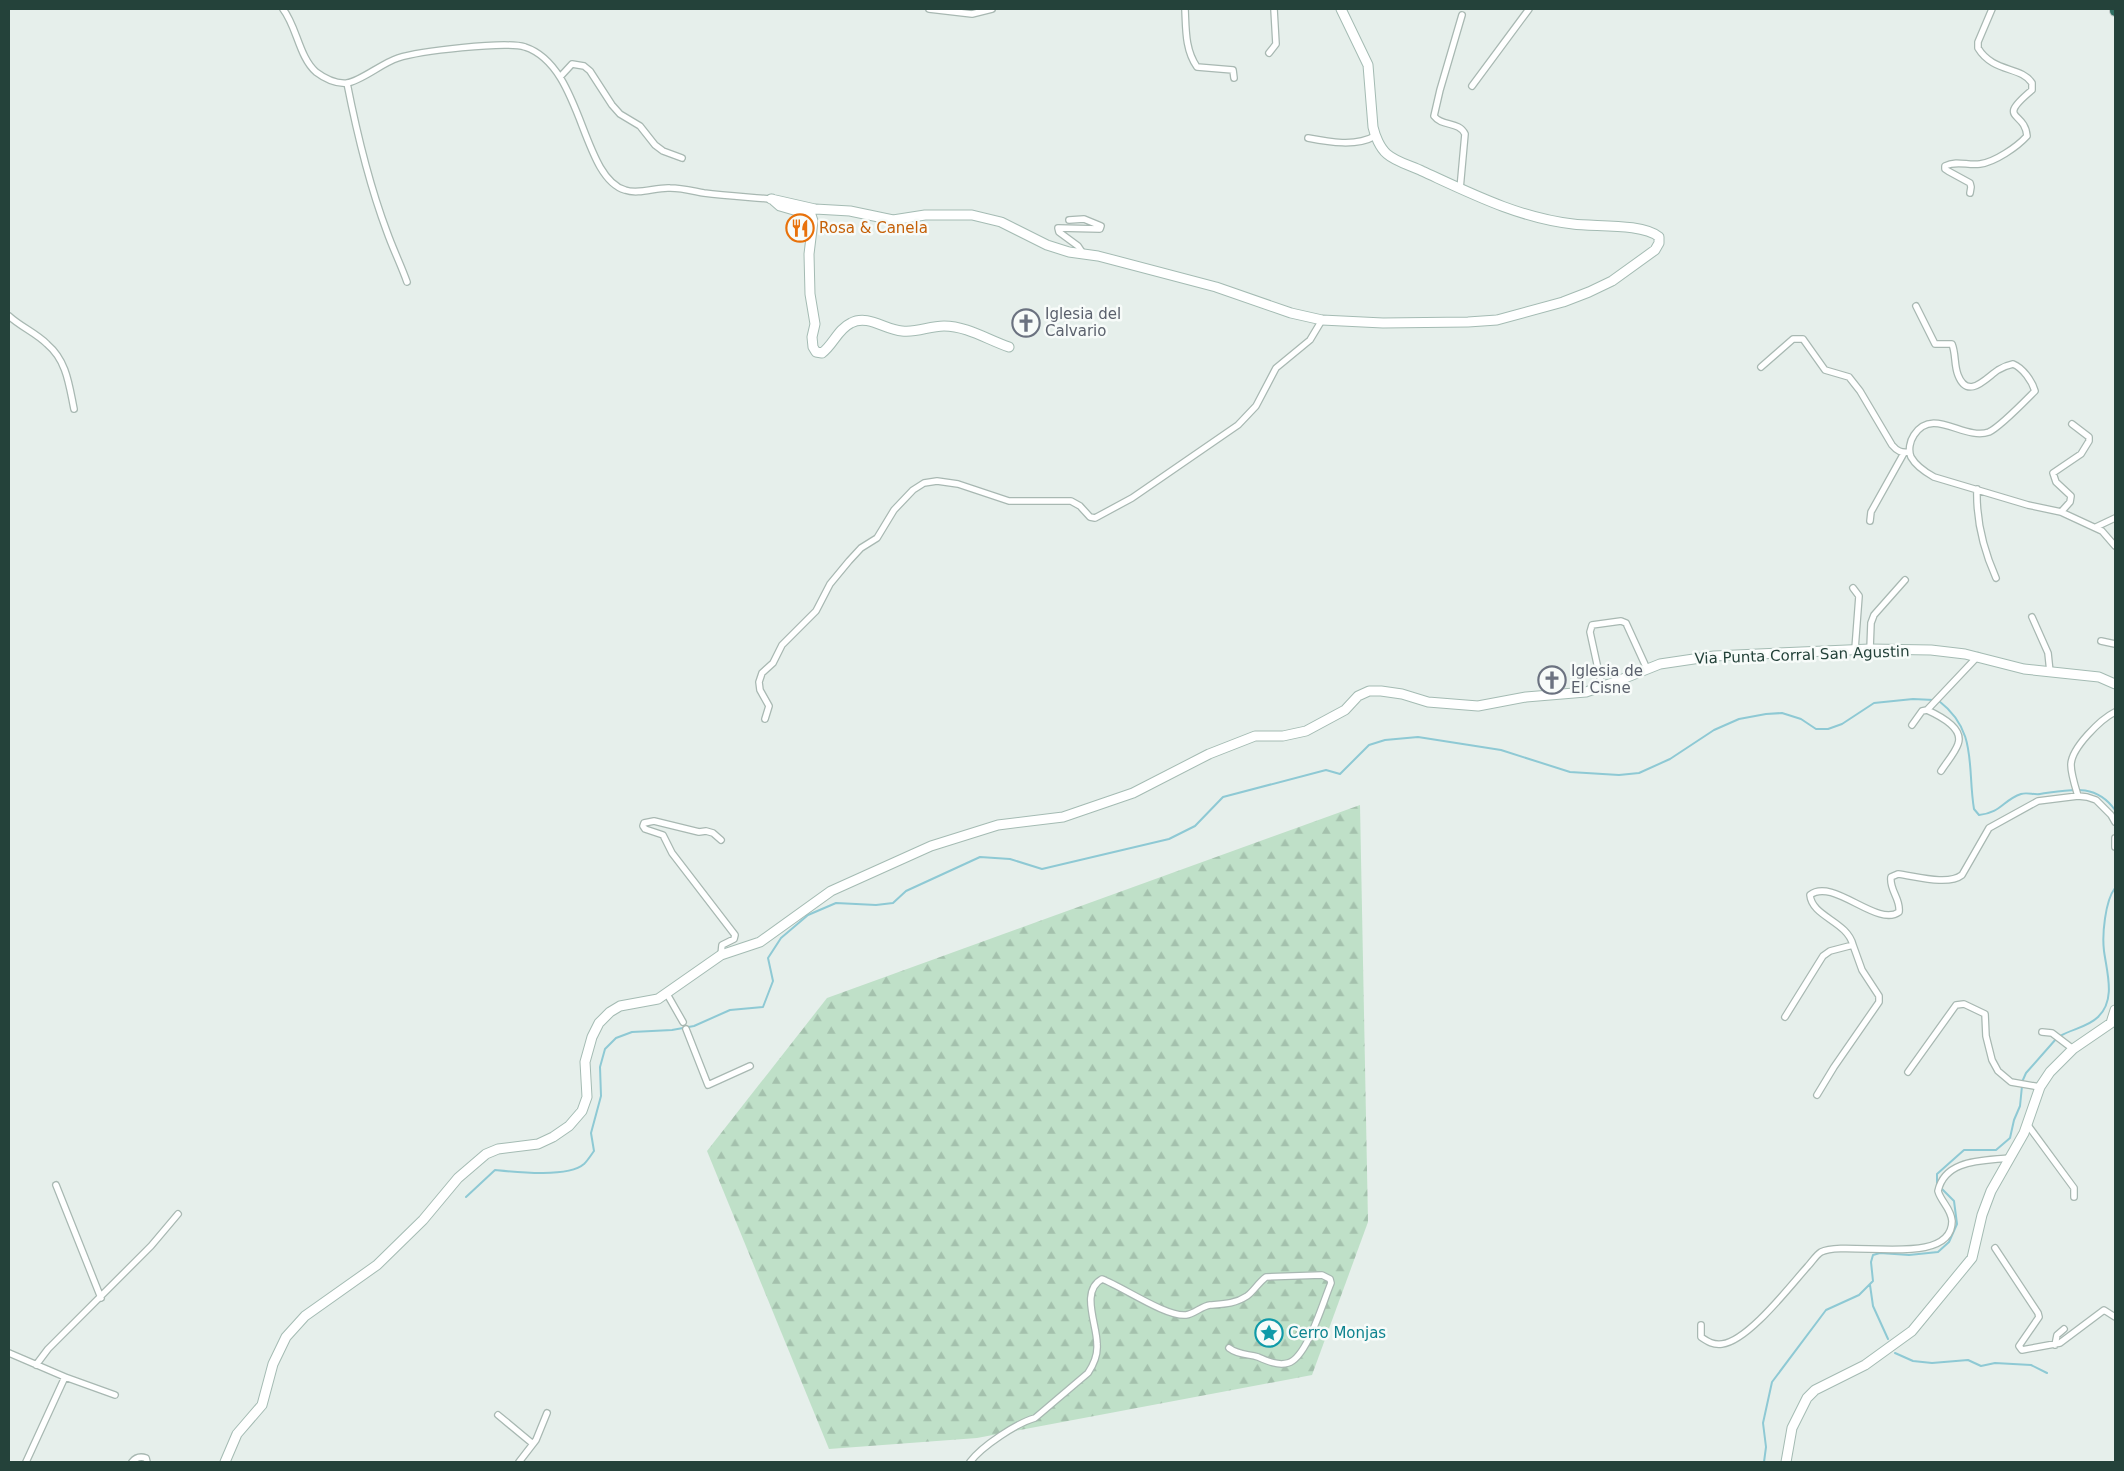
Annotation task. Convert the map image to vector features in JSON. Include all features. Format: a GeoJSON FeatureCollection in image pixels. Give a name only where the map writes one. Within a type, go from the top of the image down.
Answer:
{"type":"FeatureCollection","features":[{"type":"Feature","properties":{"kind":"street"},"geometry":{"type":"LineString","coordinates":[[282,9],[297,34],[307,60],[316,72],[332,82],[347,83],[397,58],[418,53],[500,45],[523,46],[539,54],[552,64],[560,77],[592,150],[613,184],[626,191],[667,188],[771,199],[815,209],[850,211],[893,220],[925,215],[972,215],[1001,222],[1047,245],[1069,252],[1082,252],[1216,288],[1291,313],[1322,320],[1459,322],[1497,320],[1563,302],[1612,281],[1655,250],[1659,243],[1659,237],[1654,233],[1633,229],[1572,224],[1534,217],[1497,205],[1387,154],[1375,136],[1368,65],[1341,9]]}},
{"type":"Feature","properties":{"kind":"street"},"geometry":{"type":"LineString","coordinates":[[929,9],[972,14],[992,9]]}},
{"type":"Feature","properties":{"kind":"street"},"geometry":{"type":"LineString","coordinates":[[1185,9],[1186,34],[1190,57],[1197,67],[1233,70],[1234,78]]}},
{"type":"Feature","properties":{"kind":"street"},"geometry":{"type":"LineString","coordinates":[[1269,53],[1276,44],[1274,9]]}},
{"type":"Feature","properties":{"kind":"street"},"geometry":{"type":"LineString","coordinates":[[1472,86],[1529,9]]}},
{"type":"Feature","properties":{"kind":"street"},"geometry":{"type":"LineString","coordinates":[[1970,193],[1972,187],[1970,184],[1948,171],[1945,166],[1955,163],[1979,165],[1985,163],[1999,156],[2027,136],[2027,131],[2014,115],[2013,109],[2032,90],[2032,84],[2025,76],[2002,69],[1992,63],[1978,48],[1978,42],[1992,9]]}},
{"type":"Feature","properties":{"kind":"street"},"geometry":{"type":"LineString","coordinates":[[1460,189],[1466,134],[1461,128],[1437,120],[1434,116],[1434,109],[1462,15]]}},
{"type":"Feature","properties":{"kind":"street"},"geometry":{"type":"LineString","coordinates":[[560,77],[572,64],[584,66],[590,71],[604,95],[620,114],[640,126],[663,151],[682,158]]}},
{"type":"Feature","properties":{"kind":"street"},"geometry":{"type":"LineString","coordinates":[[347,83],[364,160],[387,233],[407,282]]}},
{"type":"Feature","properties":{"kind":"street"},"geometry":{"type":"LineString","coordinates":[[1308,138],[1336,143],[1364,141],[1375,136]]}},
{"type":"Feature","properties":{"kind":"street"},"geometry":{"type":"LineString","coordinates":[[771,199],[780,206],[811,215],[813,221],[809,254],[810,294],[816,324],[812,337],[813,347],[816,352],[822,353],[828,349],[845,327],[862,320],[900,331],[916,332],[937,326],[947,326],[977,333],[989,340],[1009,347]]}},
{"type":"Feature","properties":{"kind":"street"},"geometry":{"type":"LineString","coordinates":[[1069,220],[1084,219],[1101,226],[1100,229],[1058,228],[1059,232],[1078,246],[1082,252]]}},
{"type":"Feature","properties":{"kind":"street"},"geometry":{"type":"LineString","coordinates":[[1870,521],[1870,512],[1907,453],[1911,440],[1918,430],[1926,424],[1939,422],[1974,433],[1990,431],[2035,392],[2030,380],[2019,366],[2013,364],[2000,369],[1980,385],[1965,384],[1957,372],[1952,344],[1935,344],[1916,306]]}},
{"type":"Feature","properties":{"kind":"street"},"geometry":{"type":"LineString","coordinates":[[9,316],[47,344],[57,355],[67,371],[74,409]]}},
{"type":"Feature","properties":{"kind":"street"},"geometry":{"type":"LineString","coordinates":[[765,719],[769,706],[760,690],[759,682],[762,673],[773,663],[782,644],[816,611],[830,584],[849,560],[861,548],[877,538],[894,510],[913,490],[924,483],[937,481],[958,484],[1009,501],[1071,501],[1080,506],[1090,518],[1095,518],[1132,498],[1238,425],[1256,406],[1276,368],[1310,340],[1322,320]]}},
{"type":"Feature","properties":{"kind":"street"},"geometry":{"type":"LineString","coordinates":[[1761,367],[1794,339],[1803,339],[1825,370],[1849,377],[1860,391],[1892,446],[1897,451],[1907,453],[1925,472],[1934,477],[2028,505],[2061,512],[2096,527],[2107,535],[2115,546]]}},
{"type":"Feature","properties":{"kind":"street"},"geometry":{"type":"LineString","coordinates":[[2061,512],[2070,502],[2071,496],[2056,482],[2053,474],[2081,454],[2089,441],[2089,437],[2072,424]]}},
{"type":"Feature","properties":{"kind":"street"},"geometry":{"type":"LineString","coordinates":[[1977,489],[1977,503],[1982,535],[1990,566],[1996,578]]}},
{"type":"Feature","properties":{"kind":"street"},"geometry":{"type":"LineString","coordinates":[[2096,527],[2115,518]]}},
{"type":"Feature","properties":{"kind":"street"},"geometry":{"type":"LineString","coordinates":[[1870,648],[1871,623],[1874,615],[1905,580]]}},
{"type":"Feature","properties":{"kind":"street"},"geometry":{"type":"LineString","coordinates":[[1853,588],[1860,596],[1855,649]]}},
{"type":"Feature","properties":{"kind":"street"},"geometry":{"type":"LineString","coordinates":[[2032,617],[2048,653],[2050,672]]}},
{"type":"Feature","properties":{"kind":"street"},"geometry":{"type":"LineString","coordinates":[[1602,687],[1590,632],[1592,625],[1621,621],[1626,623],[1647,669]]}},
{"type":"Feature","properties":{"kind":"street"},"geometry":{"type":"LineString","coordinates":[[2101,641],[2115,644]]}},
{"type":"Feature","properties":{"kind":"street","name":"Via Punta Corral San Agustin"},"geometry":{"type":"LineString","coordinates":[[225,1462],[237,1434],[262,1405],[273,1364],[286,1337],[305,1316],[376,1265],[423,1220],[458,1178],[486,1154],[498,1149],[538,1144],[553,1138],[569,1126],[582,1111],[587,1097],[585,1062],[592,1037],[599,1023],[610,1012],[620,1006],[658,999],[721,955],[760,942],[831,891],[931,846],[998,825],[1063,817],[1133,793],[1209,754],[1255,736],[1283,736],[1306,731],[1345,710],[1358,696],[1370,692],[1380,691],[1402,694],[1428,702],[1478,706],[1526,697],[1586,692],[1660,664],[1714,656],[1870,648],[1931,650],[1978,656],[2024,670],[2099,678],[2115,684]]}},
{"type":"Feature","properties":{"kind":"street"},"geometry":{"type":"LineString","coordinates":[[1912,725],[1922,712],[1928,710],[1978,656]]}},
{"type":"Feature","properties":{"kind":"street"},"geometry":{"type":"LineString","coordinates":[[1928,710],[1953,728],[1959,739],[1958,744],[1941,771]]}},
{"type":"Feature","properties":{"kind":"street"},"geometry":{"type":"LineString","coordinates":[[2077,794],[2071,765],[2073,752],[2097,725],[2115,712]]}},
{"type":"Feature","properties":{"kind":"street"},"geometry":{"type":"LineString","coordinates":[[1817,1095],[1879,1002],[1879,996],[1862,970],[1846,930],[1816,908],[1812,904],[1810,896],[1819,891],[1886,915],[1897,914],[1900,904],[1891,885],[1892,876],[1898,874],[1948,881],[1959,878],[1989,828],[2038,801],[2077,794],[2096,800],[2111,815],[2115,822]]}},
{"type":"Feature","properties":{"kind":"street"},"geometry":{"type":"LineString","coordinates":[[721,840],[713,833],[699,832],[662,822],[649,821],[644,823],[643,826],[645,829],[663,835],[672,853],[735,935],[734,938],[722,946],[721,955]]}},
{"type":"Feature","properties":{"kind":"street"},"geometry":{"type":"LineString","coordinates":[[2115,838],[2115,847]]}},
{"type":"Feature","properties":{"kind":"street"},"geometry":{"type":"LineString","coordinates":[[1784,1017],[1823,956],[1830,951],[1853,946]]}},
{"type":"Feature","properties":{"kind":"street"},"geometry":{"type":"LineString","coordinates":[[666,994],[683,1022]]}},
{"type":"Feature","properties":{"kind":"street"},"geometry":{"type":"LineString","coordinates":[[1908,1072],[1956,1005],[1964,1004],[1985,1014],[1986,1036],[1992,1060],[1998,1071],[2011,1082],[2040,1088]]}},
{"type":"Feature","properties":{"kind":"street"},"geometry":{"type":"LineString","coordinates":[[1786,1462],[1792,1428],[1807,1398],[1815,1390],[1865,1365],[1912,1331],[1972,1258],[1982,1215],[1991,1191],[2024,1133],[2040,1088],[2050,1072],[2073,1049],[2113,1023],[2115,1010]]}},
{"type":"Feature","properties":{"kind":"street"},"geometry":{"type":"LineString","coordinates":[[686,1029],[708,1085],[750,1066]]}},
{"type":"Feature","properties":{"kind":"street"},"geometry":{"type":"LineString","coordinates":[[2042,1032],[2052,1033],[2073,1049]]}},
{"type":"Feature","properties":{"kind":"street"},"geometry":{"type":"LineString","coordinates":[[2028,1124],[2074,1188],[2074,1197]]}},
{"type":"Feature","properties":{"kind":"street"},"geometry":{"type":"LineString","coordinates":[[1701,1325],[1701,1337],[1710,1343],[1723,1344],[1742,1335],[1757,1323],[1821,1252],[1840,1249],[1902,1250],[1932,1246],[1947,1234],[1952,1221],[1947,1205],[1939,1194],[1939,1187],[1943,1178],[1956,1166],[2009,1158]]}},
{"type":"Feature","properties":{"kind":"street"},"geometry":{"type":"LineString","coordinates":[[56,1185],[101,1298]]}},
{"type":"Feature","properties":{"kind":"street"},"geometry":{"type":"LineString","coordinates":[[36,1365],[48,1349],[151,1246],[178,1214]]}},
{"type":"Feature","properties":{"kind":"street"},"geometry":{"type":"LineString","coordinates":[[1995,1248],[2039,1316],[2022,1342],[2020,1348],[2022,1350],[2055,1345],[2106,1310],[2115,1317]]}},
{"type":"Feature","properties":{"kind":"street"},"geometry":{"type":"LineString","coordinates":[[970,1462],[977,1453],[1026,1420],[1035,1418],[1077,1384],[1094,1364],[1097,1342],[1091,1305],[1092,1289],[1096,1282],[1102,1278],[1151,1305],[1179,1315],[1188,1315],[1208,1305],[1232,1303],[1246,1297],[1266,1278],[1322,1275],[1330,1279],[1331,1283],[1316,1322],[1299,1357],[1288,1363],[1274,1363],[1248,1354],[1235,1353],[1229,1348]]}},
{"type":"Feature","properties":{"kind":"street"},"geometry":{"type":"LineString","coordinates":[[2055,1345],[2058,1335],[2064,1329]]}},
{"type":"Feature","properties":{"kind":"street"},"geometry":{"type":"LineString","coordinates":[[9,1353],[65,1377],[115,1395]]}},
{"type":"Feature","properties":{"kind":"street"},"geometry":{"type":"LineString","coordinates":[[26,1462],[65,1377]]}},
{"type":"Feature","properties":{"kind":"street"},"geometry":{"type":"LineString","coordinates":[[519,1462],[533,1444],[546,1413]]}},
{"type":"Feature","properties":{"kind":"street"},"geometry":{"type":"LineString","coordinates":[[498,1415],[533,1444]]}},
{"type":"Feature","properties":{"kind":"street"},"geometry":{"type":"LineString","coordinates":[[132,1462],[142,1456],[146,1458],[147,1462]]}},
{"type":"Feature","properties":{"kind":"green space"},"geometry":{"type":"Polygon","coordinates":[[[1360,805],[1368,1222],[1312,1375],[977,1438],[829,1449],[707,1151],[827,998],[1360,805]]]}},
{"type":"Feature","properties":{"kind":"waterway"},"geometry":{"type":"LineString","coordinates":[[466,1197],[495,1170],[554,1173],[566,1171],[584,1164],[594,1151],[591,1133],[601,1096],[600,1067],[605,1049],[616,1038],[632,1032],[672,1030],[694,1026],[730,1010],[763,1007],[773,981],[768,958],[781,938],[808,915],[836,903],[876,905],[893,903],[906,891],[980,857],[1010,859],[1042,869],[1169,839],[1195,826],[1223,797],[1326,770],[1340,774],[1369,745],[1385,740],[1418,737],[1501,750],[1570,772],[1619,775],[1639,773],[1670,759],[1714,730],[1739,719],[1782,713],[1801,719],[1816,729],[1828,729],[1842,724],[1874,703],[1913,699],[1934,700]]}},
{"type":"Feature","properties":{"kind":"waterway"},"geometry":{"type":"LineString","coordinates":[[1939,701],[1960,725],[1965,737],[1969,750],[1974,809],[1979,815],[1992,812],[2021,794],[2071,790],[2081,790],[2099,795],[2115,810]]}},
{"type":"Feature","properties":{"kind":"waterway"},"geometry":{"type":"LineString","coordinates":[[2060,1036],[2085,1026],[2094,1020],[2104,1010],[2107,1003],[2109,986],[2103,936],[2107,909],[2115,888]]}},
{"type":"Feature","properties":{"kind":"waterway"},"geometry":{"type":"LineString","coordinates":[[2022,1082],[2026,1073],[2056,1039]]}},
{"type":"Feature","properties":{"kind":"waterway"},"geometry":{"type":"LineString","coordinates":[[1764,1462],[1766,1447],[1763,1423],[1772,1382],[1826,1310],[1859,1295],[1873,1281],[1871,1262],[1873,1255],[1880,1253],[1909,1255],[1938,1252],[1949,1242],[1957,1224],[1954,1201],[1937,1184],[1937,1174],[1964,1150],[1996,1150],[2010,1138],[2014,1120],[2020,1106],[2022,1086]]}},
{"type":"Feature","properties":{"kind":"waterway"},"geometry":{"type":"LineString","coordinates":[[1870,1285],[1873,1306],[1888,1339]]}},
{"type":"Feature","properties":{"kind":"waterway"},"geometry":{"type":"LineString","coordinates":[[1895,1353],[1913,1361],[1932,1363],[1968,1360],[1981,1366],[1995,1363],[2031,1365],[2047,1373]]}},
{"type":"Feature","properties":{"kind":"place","name":"Rosa & Canela"},"geometry":{"type":"Point","coordinates":[800,228]}},
{"type":"Feature","properties":{"kind":"place","name":"Iglesia del Calvario"},"geometry":{"type":"Point","coordinates":[1026,323]}},
{"type":"Feature","properties":{"kind":"place","name":"Iglesia de El Cisne"},"geometry":{"type":"Point","coordinates":[1552,680]}},
{"type":"Feature","properties":{"kind":"place","name":"Cerro Monjas"},"geometry":{"type":"Point","coordinates":[1269,1333]}}]}
